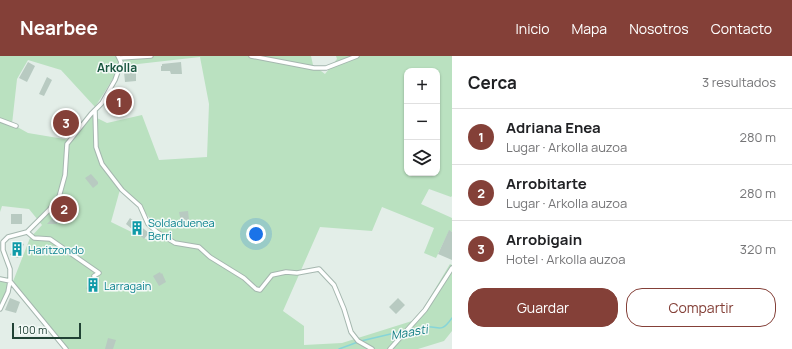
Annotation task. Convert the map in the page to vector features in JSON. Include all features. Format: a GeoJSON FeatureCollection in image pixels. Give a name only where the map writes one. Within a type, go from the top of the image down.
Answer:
{"type":"FeatureCollection","features":[{"type":"Feature","properties":{"kind":"street"},"geometry":{"type":"LineString","coordinates":[[0,309],[8,292],[10,281],[10,269],[3,250],[4,242],[8,237],[27,232],[49,210],[59,197],[65,175],[67,144],[95,110],[102,104],[115,80],[120,66],[119,57],[151,56]]}},
{"type":"Feature","properties":{"kind":"street"},"geometry":{"type":"LineString","coordinates":[[251,56],[314,68],[326,68],[357,56]]}},
{"type":"Feature","properties":{"kind":"street"},"geometry":{"type":"LineString","coordinates":[[95,110],[96,147],[102,164],[122,190],[140,206],[148,224],[157,232],[175,243],[199,247],[210,257],[244,278],[256,289],[260,290],[272,275],[286,272],[297,273],[319,270],[334,285],[344,309],[351,332],[358,340],[372,349]]}},
{"type":"Feature","properties":{"kind":"street"},"geometry":{"type":"LineString","coordinates":[[0,120],[16,126]]}},
{"type":"Feature","properties":{"kind":"street"},"geometry":{"type":"LineString","coordinates":[[27,232],[34,238],[50,239],[100,273],[94,276]]}},
{"type":"Feature","properties":{"kind":"street"},"geometry":{"type":"LineString","coordinates":[[390,349],[425,310],[452,268]]}},
{"type":"Feature","properties":{"kind":"street"},"geometry":{"type":"LineString","coordinates":[[0,279],[10,281],[66,349]]}},
{"type":"Feature","properties":{"kind":"green space"},"geometry":{"type":"Polygon","coordinates":[[[0,56],[311,56],[313,65],[325,74],[337,59],[336,56],[452,56],[452,196],[451,197],[429,189],[421,204],[452,218],[452,232],[449,231],[436,258],[424,253],[434,228],[382,207],[372,231],[320,227],[283,311],[304,326],[304,345],[342,343],[412,321],[423,309],[450,264],[452,265],[452,331],[444,341],[418,349],[66,349],[12,284],[30,238],[42,225],[29,209],[2,206],[0,212],[0,56]],[[200,57],[138,64],[116,74],[95,107],[61,70],[28,60],[17,79],[12,124],[28,133],[70,140],[91,115],[107,123],[142,115],[159,160],[207,157],[209,104],[200,57]],[[121,186],[111,222],[148,240],[155,224],[121,186]]]}},
{"type":"Feature","properties":{"kind":"green space"},"geometry":{"type":"Polygon","coordinates":[[[0,281],[12,284],[0,304],[0,281]]]}},
{"type":"Feature","properties":{"kind":"building"},"geometry":{"type":"Polygon","coordinates":[[[28,62],[35,66],[27,82],[19,78],[28,62]]]}},
{"type":"Feature","properties":{"kind":"building"},"geometry":{"type":"Polygon","coordinates":[[[181,62],[182,74],[171,74],[170,71],[161,71],[162,64],[181,62]]]}},
{"type":"Feature","properties":{"kind":"building"},"geometry":{"type":"Polygon","coordinates":[[[124,72],[136,72],[136,81],[125,82],[124,72]]]}},
{"type":"Feature","properties":{"kind":"building"},"geometry":{"type":"Polygon","coordinates":[[[47,77],[52,80],[44,96],[39,94],[47,77]]]}},
{"type":"Feature","properties":{"kind":"building"},"geometry":{"type":"Polygon","coordinates":[[[114,98],[125,98],[125,106],[122,106],[122,112],[114,111],[114,98]]]}},
{"type":"Feature","properties":{"kind":"building"},"geometry":{"type":"Polygon","coordinates":[[[62,117],[72,118],[71,129],[61,128],[62,117]]]}},
{"type":"Feature","properties":{"kind":"building"},"geometry":{"type":"Polygon","coordinates":[[[91,174],[98,182],[98,184],[93,188],[85,178],[91,174]]]}},
{"type":"Feature","properties":{"kind":"building"},"geometry":{"type":"Polygon","coordinates":[[[67,202],[68,216],[57,217],[57,224],[47,224],[67,202]]]}},
{"type":"Feature","properties":{"kind":"building"},"geometry":{"type":"Polygon","coordinates":[[[188,211],[189,220],[181,221],[179,212],[188,211]]]}},
{"type":"Feature","properties":{"kind":"building"},"geometry":{"type":"Polygon","coordinates":[[[11,214],[22,214],[22,224],[11,224],[11,214]]]}},
{"type":"Feature","properties":{"kind":"building","name":"Soldaduenea Berri"},"geometry":{"type":"Polygon","coordinates":[[[130,218],[149,233],[144,239],[126,224],[130,218]]]}},
{"type":"Feature","properties":{"kind":"building"},"geometry":{"type":"Polygon","coordinates":[[[449,230],[452,232],[452,260],[438,254],[449,230]]]}},
{"type":"Feature","properties":{"kind":"building","name":"Haritzondo"},"geometry":{"type":"Polygon","coordinates":[[[16,241],[24,244],[18,258],[10,255],[16,241]]]}},
{"type":"Feature","properties":{"kind":"building"},"geometry":{"type":"Polygon","coordinates":[[[160,272],[161,274],[162,273],[166,282],[159,286],[153,276],[160,272]]]}},
{"type":"Feature","properties":{"kind":"building","name":"Larragain"},"geometry":{"type":"Polygon","coordinates":[[[90,277],[100,280],[96,292],[86,289],[90,277]]]}},
{"type":"Feature","properties":{"kind":"building"},"geometry":{"type":"Polygon","coordinates":[[[10,298],[20,302],[16,313],[5,310],[10,298]]]}},
{"type":"Feature","properties":{"kind":"building"},"geometry":{"type":"Polygon","coordinates":[[[398,298],[405,305],[396,314],[389,307],[398,298]]]}},
{"type":"Feature","properties":{"kind":"building"},"geometry":{"type":"Polygon","coordinates":[[[108,338],[116,340],[113,349],[105,349],[108,338]]]}},
{"type":"Feature","properties":{"kind":"waterway","name":"Maasti"},"geometry":{"type":"LineString","coordinates":[[408,331],[417,330],[424,327],[442,328],[452,318]]}},
{"type":"Feature","properties":{"kind":"waterway","name":"Maasti"},"geometry":{"type":"LineString","coordinates":[[361,341],[404,332]]}},
{"type":"Feature","properties":{"kind":"waterway","name":"Maasti"},"geometry":{"type":"LineString","coordinates":[[339,349],[358,342]]}},
{"type":"Feature","properties":{"kind":"place","name":"Adriana Enea"},"geometry":{"type":"Point","coordinates":[119,102]}},
{"type":"Feature","properties":{"kind":"place","name":"Arrobigain"},"geometry":{"type":"Point","coordinates":[66,123]}},
{"type":"Feature","properties":{"kind":"place","name":"Arrobitarte"},"geometry":{"type":"Point","coordinates":[64,209]}},
{"type":"Feature","properties":{"kind":"place","name":"Soldaduenea Berri"},"geometry":{"type":"Point","coordinates":[137,228]}},
{"type":"Feature","properties":{"kind":"place","name":"Haritzondo"},"geometry":{"type":"Point","coordinates":[17,249]}},
{"type":"Feature","properties":{"kind":"place","name":"Larragain"},"geometry":{"type":"Point","coordinates":[93,285]}},
{"type":"Feature","properties":{"kind":"district","name":"Arkolla"},"geometry":{"type":"Point","coordinates":[117,67]}}]}
